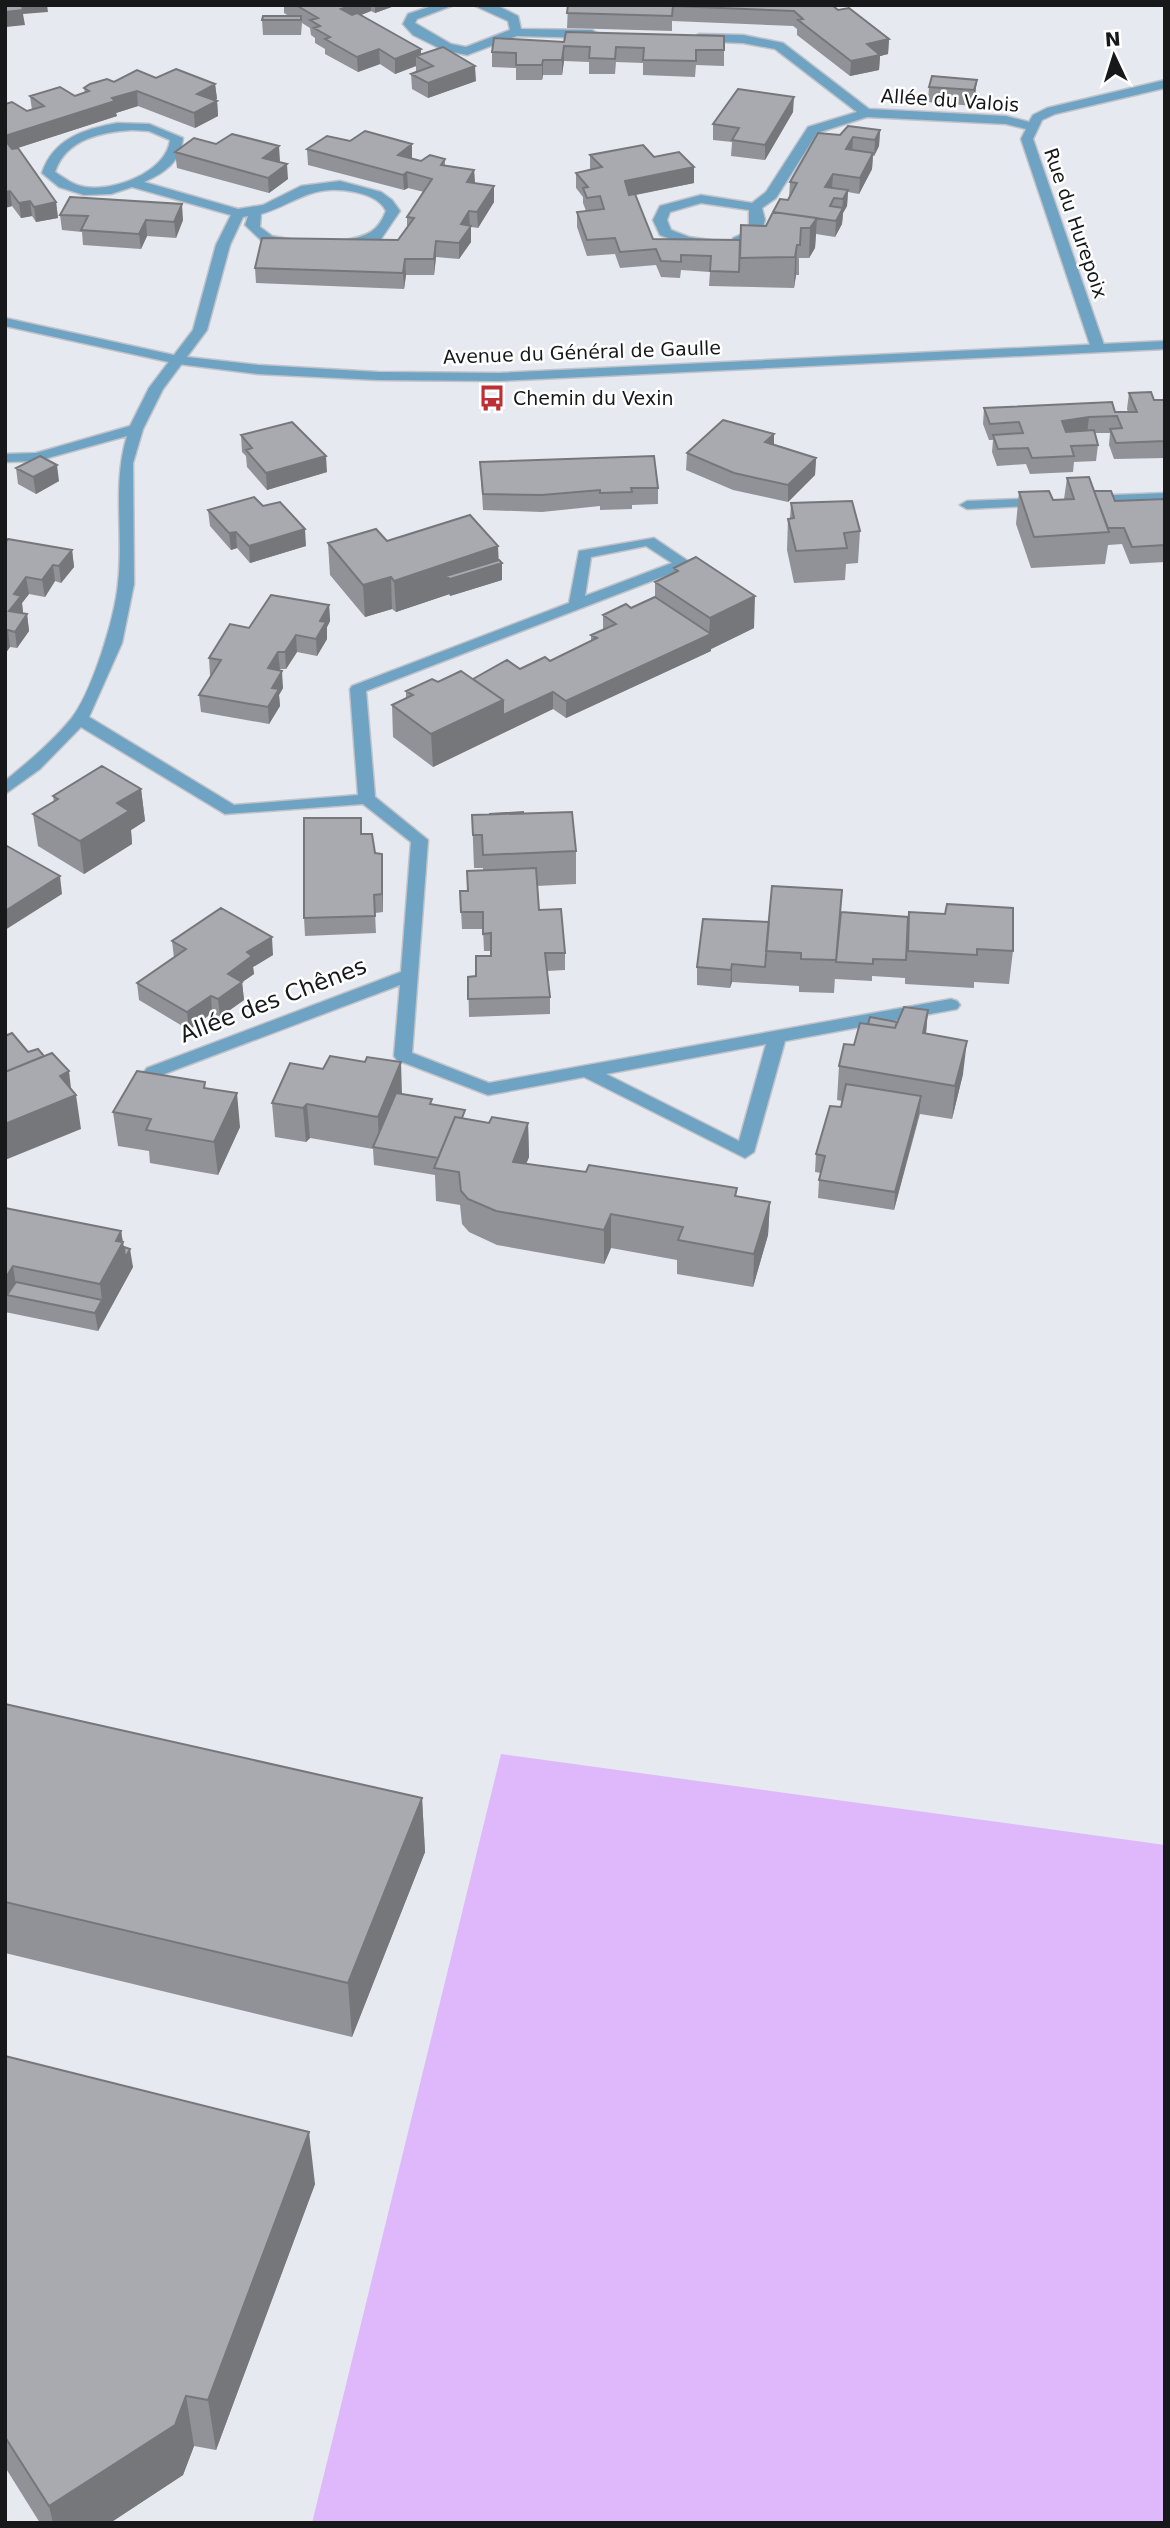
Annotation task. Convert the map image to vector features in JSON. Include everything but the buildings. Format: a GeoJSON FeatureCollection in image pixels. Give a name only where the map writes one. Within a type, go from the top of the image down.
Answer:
{"type":"FeatureCollection","features":[{"type":"Feature","properties":{"kind":"street"},"geometry":{"type":"LineString","coordinates":[[448,5],[412,17],[408,24],[447,47],[467,51],[516,32],[610,35]]}},
{"type":"Feature","properties":{"kind":"street"},"geometry":{"type":"LineString","coordinates":[[479,5],[488,6],[514,19],[516,32]]}},
{"type":"Feature","properties":{"kind":"street","name":"Allée du Valois"},"geometry":{"type":"LineString","coordinates":[[690,37],[743,39],[779,47],[866,113]]}},
{"type":"Feature","properties":{"kind":"street","name":"Rue du Hurepoix"},"geometry":{"type":"LineString","coordinates":[[1098,348],[1027,139],[1037,118],[1051,111],[1165,84]]}},
{"type":"Feature","properties":{"kind":"street","name":"Allée du Valois"},"geometry":{"type":"LineString","coordinates":[[755,207],[758,220],[755,233],[733,243],[686,241],[665,232],[660,220],[665,209],[701,199],[755,207],[771,195],[812,130],[866,113],[1006,120],[1031,126]]}},
{"type":"Feature","properties":{"kind":"street"},"geometry":{"type":"LineString","coordinates":[[132,183],[170,160],[177,149],[177,138],[146,127],[128,126],[74,140],[59,149],[50,161],[48,173],[84,191],[111,190],[132,183],[237,213],[255,214],[289,194],[320,184],[351,187],[379,195],[389,202],[393,211],[378,237],[363,243],[333,244]]}},
{"type":"Feature","properties":{"kind":"street"},"geometry":{"type":"LineString","coordinates":[[5,789],[34,766],[80,719],[114,643],[126,584],[126,463],[136,429],[156,388],[200,330],[223,245],[237,213]]}},
{"type":"Feature","properties":{"kind":"street"},"geometry":{"type":"LineString","coordinates":[[255,214],[252,225],[257,233],[277,243],[301,243]]}},
{"type":"Feature","properties":{"kind":"street","name":"Avenue du Général de Gaulle"},"geometry":{"type":"LineString","coordinates":[[5,322],[178,360],[274,371],[390,378],[1165,345]]}},
{"type":"Feature","properties":{"kind":"street"},"geometry":{"type":"LineString","coordinates":[[5,458],[37,457],[136,429]]}},
{"type":"Feature","properties":{"kind":"street"},"geometry":{"type":"LineString","coordinates":[[367,799],[358,689],[683,564],[649,541],[584,554],[576,605]]}},
{"type":"Feature","properties":{"kind":"street"},"geometry":{"type":"LineString","coordinates":[[80,719],[232,810],[367,799],[420,840],[403,1056],[488,1089],[951,1005]]}},
{"type":"Feature","properties":{"kind":"street","name":"Allée des Chênes"},"geometry":{"type":"LineString","coordinates":[[153,1072],[410,975]]}},
{"type":"Feature","properties":{"kind":"street"},"geometry":{"type":"LineString","coordinates":[[586,1071],[745,1152],[777,1036]]}},
{"type":"Feature","properties":{"kind":"lane"},"geometry":{"type":"LineString","coordinates":[[967,505],[1165,497]]}},
{"type":"Feature","properties":{"kind":"shaded area"},"geometry":{"type":"Polygon","coordinates":[[[501,1754],[1165,1845],[1165,2523],[312,2523],[501,1754]]]}},
{"type":"Feature","properties":{"kind":"place","name":"Chemin du Vexin"},"geometry":{"type":"Point","coordinates":[492,398]}}]}
